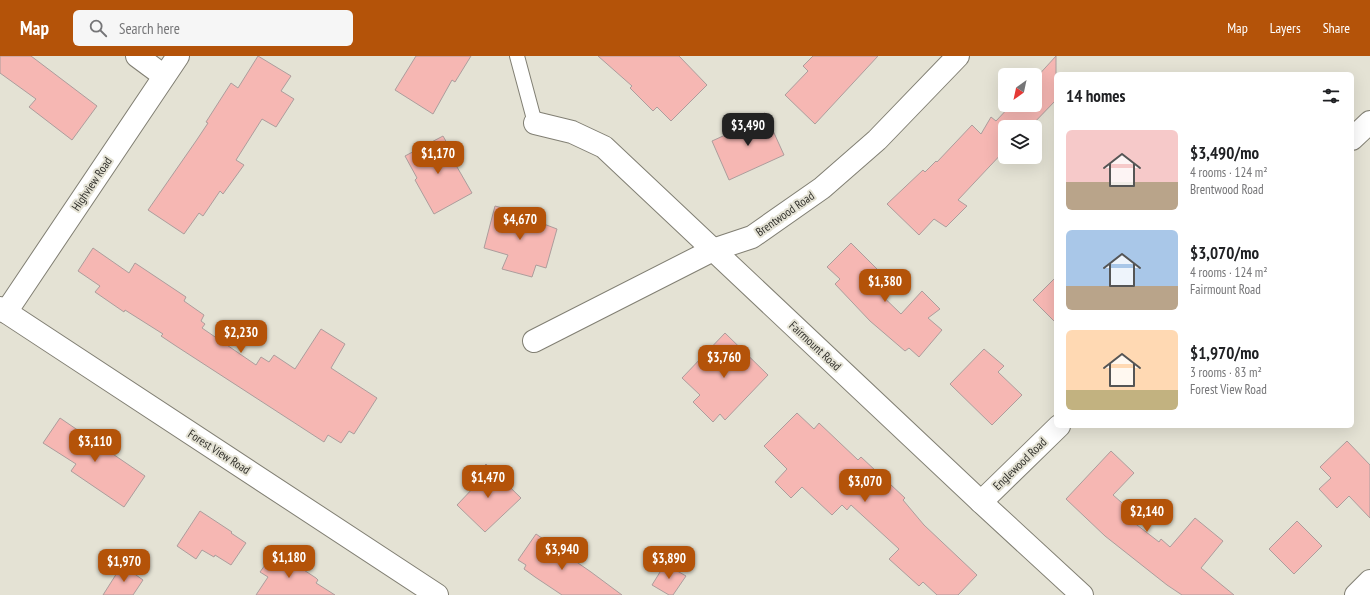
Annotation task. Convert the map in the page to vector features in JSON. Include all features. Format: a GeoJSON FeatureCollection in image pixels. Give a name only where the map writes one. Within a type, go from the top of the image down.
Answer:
{"type":"FeatureCollection","features":[{"type":"Feature","properties":{"kind":"street"},"geometry":{"type":"LineString","coordinates":[[137,56],[164,76]]}},
{"type":"Feature","properties":{"kind":"street","name":"Highview Road"},"geometry":{"type":"LineString","coordinates":[[3,310],[178,56]]}},
{"type":"Feature","properties":{"kind":"street","name":"Brentwood Road"},"geometry":{"type":"LineString","coordinates":[[534,340],[713,250],[752,237],[822,188],[877,140],[958,56]]}},
{"type":"Feature","properties":{"kind":"street"},"geometry":{"type":"LineString","coordinates":[[1354,137],[1370,122]]}},
{"type":"Feature","properties":{"kind":"street","name":"Fairmount Road"},"geometry":{"type":"LineString","coordinates":[[534,123],[572,132],[604,147],[981,502],[1082,595]]}},
{"type":"Feature","properties":{"kind":"street","name":"Forest View Road"},"geometry":{"type":"LineString","coordinates":[[3,310],[437,595]]}},
{"type":"Feature","properties":{"kind":"street","name":"Englewood Road"},"geometry":{"type":"LineString","coordinates":[[981,502],[1057,428]]}},
{"type":"Feature","properties":{"kind":"street"},"geometry":{"type":"LineString","coordinates":[[1356,595],[1370,581]]}},
{"type":"Feature","properties":{"kind":"lane"},"geometry":{"type":"LineString","coordinates":[[517,56],[534,123]]}},
{"type":"Feature","properties":{"kind":"building"},"geometry":{"type":"Polygon","coordinates":[[[0,56],[31,56],[97,106],[72,140],[29,107],[36,99],[0,73],[0,56]]]}},
{"type":"Feature","properties":{"kind":"building"},"geometry":{"type":"Polygon","coordinates":[[[258,56],[291,76],[281,91],[294,99],[276,127],[262,119],[236,160],[244,165],[223,194],[220,191],[203,216],[199,213],[184,234],[148,210],[208,123],[206,122],[231,83],[238,88],[258,56]]]}},
{"type":"Feature","properties":{"kind":"building"},"geometry":{"type":"Polygon","coordinates":[[[416,56],[471,56],[455,82],[452,80],[433,114],[395,90],[416,56]]]}},
{"type":"Feature","properties":{"kind":"building"},"geometry":{"type":"Polygon","coordinates":[[[598,56],[679,56],[707,85],[671,121],[657,107],[653,111],[630,88],[632,86],[598,56]]]}},
{"type":"Feature","properties":{"kind":"building"},"geometry":{"type":"Polygon","coordinates":[[[813,56],[878,56],[815,124],[785,95],[808,71],[803,66],[813,56]]]}},
{"type":"Feature","properties":{"kind":"building"},"geometry":{"type":"Polygon","coordinates":[[[1056,56],[1056,72],[1054,72],[1054,102],[1037,120],[998,120],[998,157],[958,200],[967,206],[946,227],[934,219],[919,235],[887,204],[923,170],[925,172],[936,161],[937,162],[972,125],[981,134],[991,117],[996,121],[1004,112],[1042,112],[1042,71],[1056,56]]]}},
{"type":"Feature","properties":{"kind":"building"},"geometry":{"type":"Polygon","coordinates":[[[765,113],[784,155],[729,180],[712,141],[743,127],[741,121],[765,113]]]}},
{"type":"Feature","properties":{"kind":"building"},"geometry":{"type":"Polygon","coordinates":[[[443,136],[456,159],[453,160],[472,193],[434,214],[415,180],[417,178],[405,156],[443,136]]]}},
{"type":"Feature","properties":{"kind":"building"},"geometry":{"type":"Polygon","coordinates":[[[495,206],[521,213],[520,215],[557,229],[546,268],[536,265],[532,277],[502,269],[508,255],[484,248],[495,206]]]}},
{"type":"Feature","properties":{"kind":"building"},"geometry":{"type":"Polygon","coordinates":[[[851,243],[882,274],[872,286],[901,314],[922,291],[940,309],[928,318],[942,330],[919,357],[909,348],[905,351],[870,321],[835,284],[840,279],[827,267],[851,243]]]}},
{"type":"Feature","properties":{"kind":"building"},"geometry":{"type":"Polygon","coordinates":[[[93,248],[129,273],[135,263],[186,297],[184,301],[204,315],[201,321],[205,324],[202,328],[256,365],[261,357],[269,362],[274,355],[295,369],[321,329],[345,344],[331,368],[377,398],[354,434],[349,431],[341,443],[328,435],[324,442],[161,336],[163,334],[125,310],[124,312],[95,292],[100,286],[78,271],[93,248]]]}},
{"type":"Feature","properties":{"kind":"building"},"geometry":{"type":"Polygon","coordinates":[[[1054,279],[1054,321],[1033,300],[1054,279]]]}},
{"type":"Feature","properties":{"kind":"building"},"geometry":{"type":"Polygon","coordinates":[[[725,333],[768,375],[725,420],[720,414],[713,422],[693,402],[700,395],[682,378],[725,333]]]}},
{"type":"Feature","properties":{"kind":"building"},"geometry":{"type":"Polygon","coordinates":[[[984,349],[1004,366],[998,372],[1022,395],[992,425],[950,384],[984,349]]]}},
{"type":"Feature","properties":{"kind":"building"},"geometry":{"type":"Polygon","coordinates":[[[797,413],[814,429],[819,423],[858,460],[861,457],[905,498],[903,500],[924,525],[977,575],[958,595],[937,595],[923,582],[919,586],[889,559],[899,549],[851,505],[847,510],[842,505],[832,515],[802,487],[791,498],[775,482],[787,469],[764,446],[797,413]]]}},
{"type":"Feature","properties":{"kind":"building"},"geometry":{"type":"Polygon","coordinates":[[[60,418],[145,476],[124,507],[71,471],[76,464],[43,443],[60,418]]]}},
{"type":"Feature","properties":{"kind":"building"},"geometry":{"type":"Polygon","coordinates":[[[1347,441],[1370,465],[1370,518],[1349,496],[1337,508],[1319,489],[1331,478],[1320,467],[1347,441]]]}},
{"type":"Feature","properties":{"kind":"building"},"geometry":{"type":"Polygon","coordinates":[[[1111,451],[1134,473],[1113,495],[1129,509],[1124,515],[1159,542],[1161,539],[1170,547],[1195,518],[1223,541],[1201,568],[1234,595],[1182,595],[1105,536],[1066,499],[1111,451]]]}},
{"type":"Feature","properties":{"kind":"building"},"geometry":{"type":"Polygon","coordinates":[[[486,464],[521,498],[485,532],[457,505],[476,485],[470,480],[486,464]]]}},
{"type":"Feature","properties":{"kind":"building"},"geometry":{"type":"Polygon","coordinates":[[[200,511],[246,543],[231,565],[215,555],[214,557],[202,550],[196,559],[177,546],[200,511]]]}},
{"type":"Feature","properties":{"kind":"building"},"geometry":{"type":"Polygon","coordinates":[[[1297,521],[1322,546],[1294,574],[1269,549],[1297,521]]]}},
{"type":"Feature","properties":{"kind":"building"},"geometry":{"type":"Polygon","coordinates":[[[536,534],[622,595],[562,595],[535,577],[524,569],[526,565],[518,560],[536,534]]]}},
{"type":"Feature","properties":{"kind":"building"},"geometry":{"type":"Polygon","coordinates":[[[275,551],[316,578],[318,580],[316,583],[335,595],[256,595],[268,577],[260,572],[275,551]]]}},
{"type":"Feature","properties":{"kind":"building"},"geometry":{"type":"Polygon","coordinates":[[[665,564],[686,576],[673,595],[669,595],[652,585],[665,564]]]}},
{"type":"Feature","properties":{"kind":"building"},"geometry":{"type":"Polygon","coordinates":[[[122,565],[143,580],[133,595],[103,595],[122,565]]]}}]}
